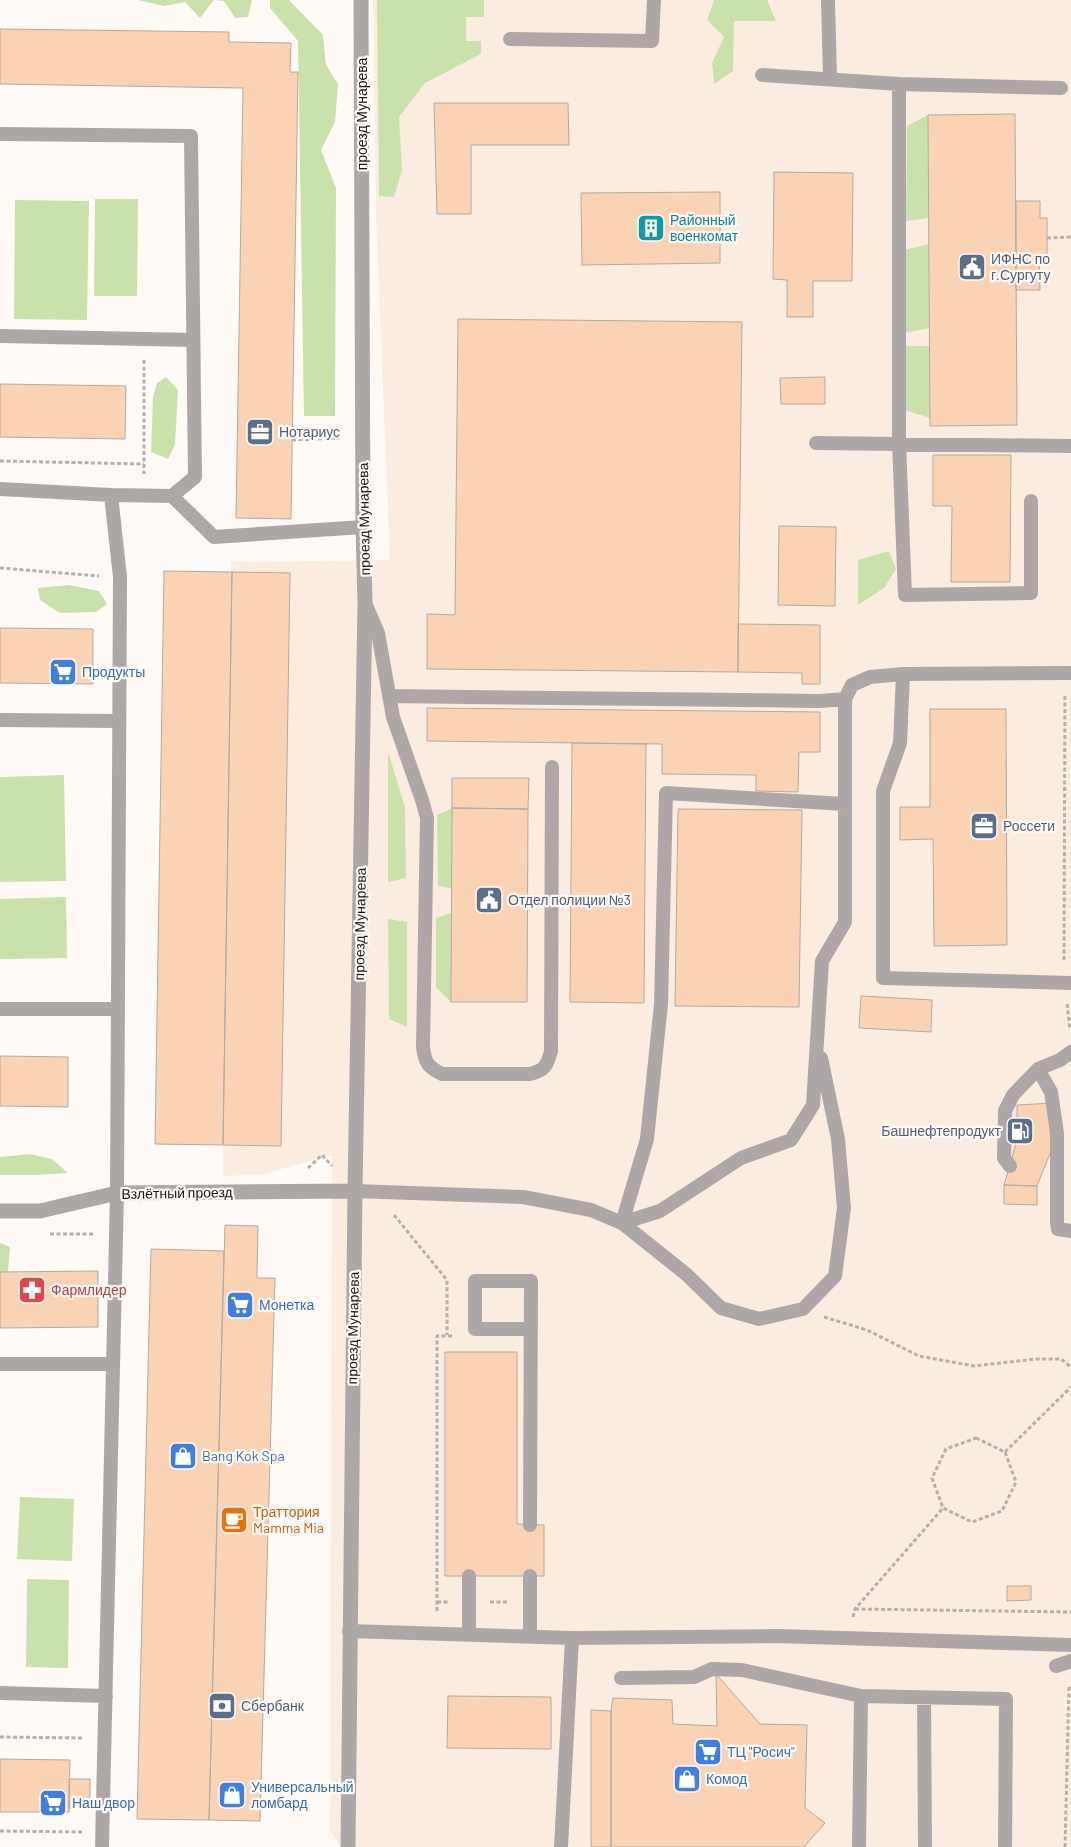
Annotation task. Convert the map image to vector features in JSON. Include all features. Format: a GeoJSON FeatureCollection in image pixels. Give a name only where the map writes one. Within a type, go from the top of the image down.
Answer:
{"type":"FeatureCollection","features":[{"type":"Feature","properties":{"kind":"street","name":"проезд Мунарева"},"geometry":{"type":"LineString","coordinates":[[348,1847],[355,1191],[365,603],[363,527],[362,0]]}},
{"type":"Feature","properties":{"kind":"street","name":"Взлётный проезд"},"geometry":{"type":"LineString","coordinates":[[0,1211],[40,1211],[117,1193],[355,1191]]}},
{"type":"Feature","properties":{"kind":"lane"},"geometry":{"type":"LineString","coordinates":[[510,39],[652,41],[654,0]]}},
{"type":"Feature","properties":{"kind":"lane"},"geometry":{"type":"LineString","coordinates":[[828,0],[830,79]]}},
{"type":"Feature","properties":{"kind":"lane"},"geometry":{"type":"LineString","coordinates":[[762,75],[899,84],[1061,88]]}},
{"type":"Feature","properties":{"kind":"lane"},"geometry":{"type":"LineString","coordinates":[[899,84],[898,443],[905,595],[1032,593],[1032,501]]}},
{"type":"Feature","properties":{"kind":"lane"},"geometry":{"type":"LineString","coordinates":[[0,134],[191,136],[195,477],[172,496]]}},
{"type":"Feature","properties":{"kind":"lane"},"geometry":{"type":"LineString","coordinates":[[0,336],[193,340]]}},
{"type":"Feature","properties":{"kind":"lane"},"geometry":{"type":"LineString","coordinates":[[816,443],[1071,446]]}},
{"type":"Feature","properties":{"kind":"lane"},"geometry":{"type":"LineString","coordinates":[[0,489],[172,496],[214,537],[363,527]]}},
{"type":"Feature","properties":{"kind":"lane"},"geometry":{"type":"LineString","coordinates":[[102,1847],[117,1193],[120,578],[111,495]]}},
{"type":"Feature","properties":{"kind":"lane"},"geometry":{"type":"LineString","coordinates":[[365,603],[378,633],[393,717],[422,800],[426,818],[423,1047],[425,1058],[431,1068],[442,1074],[530,1074],[541,1071],[548,1063],[551,1051],[552,767]]}},
{"type":"Feature","properties":{"kind":"lane"},"geometry":{"type":"LineString","coordinates":[[622,1223],[660,1211],[741,1158],[791,1140],[813,1105],[822,961],[845,922],[845,698],[852,685],[870,677],[903,674],[1068,673]]}},
{"type":"Feature","properties":{"kind":"lane"},"geometry":{"type":"LineString","coordinates":[[903,674],[900,743],[883,791],[884,978],[1067,983]]}},
{"type":"Feature","properties":{"kind":"lane"},"geometry":{"type":"LineString","coordinates":[[389,696],[820,701],[845,698]]}},
{"type":"Feature","properties":{"kind":"lane"},"geometry":{"type":"LineString","coordinates":[[0,720],[120,721]]}},
{"type":"Feature","properties":{"kind":"lane"},"geometry":{"type":"LineString","coordinates":[[622,1223],[647,1139],[661,1004],[666,793],[844,804]]}},
{"type":"Feature","properties":{"kind":"lane"},"geometry":{"type":"LineString","coordinates":[[0,1009],[118,1009]]}},
{"type":"Feature","properties":{"kind":"lane"},"geometry":{"type":"LineString","coordinates":[[355,1191],[523,1197],[591,1210],[622,1223],[686,1274],[721,1308],[759,1319],[802,1309],[835,1276],[844,1208],[838,1139],[817,1038]]}},
{"type":"Feature","properties":{"kind":"lane"},"geometry":{"type":"LineString","coordinates":[[1010,1166],[1004,1158],[1005,1110],[1013,1095],[1038,1069],[1060,1060],[1071,1052]]}},
{"type":"Feature","properties":{"kind":"lane"},"geometry":{"type":"LineString","coordinates":[[1038,1069],[1051,1092],[1057,1133],[1051,1166],[1056,1222],[1058,1229],[1071,1231]]}},
{"type":"Feature","properties":{"kind":"lane"},"geometry":{"type":"LineString","coordinates":[[530,1525],[531,1329],[531,1281],[475,1281],[475,1329],[531,1329]]}},
{"type":"Feature","properties":{"kind":"lane"},"geometry":{"type":"LineString","coordinates":[[0,1364],[113,1364]]}},
{"type":"Feature","properties":{"kind":"lane"},"geometry":{"type":"LineString","coordinates":[[469,1576],[469,1635]]}},
{"type":"Feature","properties":{"kind":"lane"},"geometry":{"type":"LineString","coordinates":[[530,1576],[530,1637]]}},
{"type":"Feature","properties":{"kind":"lane"},"geometry":{"type":"LineString","coordinates":[[350,1631],[572,1638],[777,1636],[1071,1645]]}},
{"type":"Feature","properties":{"kind":"lane"},"geometry":{"type":"LineString","coordinates":[[562,1847],[572,1638]]}},
{"type":"Feature","properties":{"kind":"lane"},"geometry":{"type":"LineString","coordinates":[[1056,1666],[1071,1661]]}},
{"type":"Feature","properties":{"kind":"lane"},"geometry":{"type":"LineString","coordinates":[[621,1678],[694,1677],[712,1669],[742,1670],[861,1696],[1006,1699],[1005,1847]]}},
{"type":"Feature","properties":{"kind":"lane"},"geometry":{"type":"LineString","coordinates":[[0,1693],[106,1696]]}},
{"type":"Feature","properties":{"kind":"lane"},"geometry":{"type":"LineString","coordinates":[[859,1847],[861,1696]]}},
{"type":"Feature","properties":{"kind":"lane"},"geometry":{"type":"LineString","coordinates":[[924,1698],[925,1847]]}},
{"type":"Feature","properties":{"kind":"path"},"geometry":{"type":"LineString","coordinates":[[1047,238],[1071,237]]}},
{"type":"Feature","properties":{"kind":"path"},"geometry":{"type":"LineString","coordinates":[[144,339],[144,494]]}},
{"type":"Feature","properties":{"kind":"path"},"geometry":{"type":"LineString","coordinates":[[292,440],[341,438]]}},
{"type":"Feature","properties":{"kind":"path"},"geometry":{"type":"LineString","coordinates":[[0,461],[144,464]]}},
{"type":"Feature","properties":{"kind":"path"},"geometry":{"type":"LineString","coordinates":[[0,568],[120,578]]}},
{"type":"Feature","properties":{"kind":"path"},"geometry":{"type":"LineString","coordinates":[[1068,673],[1067,983],[1071,1036]]}},
{"type":"Feature","properties":{"kind":"path"},"geometry":{"type":"LineString","coordinates":[[375,1193],[447,1280],[447,1335],[437,1336],[437,1634]]}},
{"type":"Feature","properties":{"kind":"path"},"geometry":{"type":"LineString","coordinates":[[48,1234],[116,1234]]}},
{"type":"Feature","properties":{"kind":"path"},"geometry":{"type":"LineString","coordinates":[[802,1309],[868,1330],[919,1356],[974,1366],[1035,1359],[1061,1359],[1071,1367]]}},
{"type":"Feature","properties":{"kind":"path"},"geometry":{"type":"LineString","coordinates":[[1005,1452],[1071,1388]]}},
{"type":"Feature","properties":{"kind":"path"},"geometry":{"type":"LineString","coordinates":[[976,1438],[1005,1452],[1016,1482],[1002,1511],[972,1522],[943,1508],[932,1478],[946,1449],[976,1438]]}},
{"type":"Feature","properties":{"kind":"path"},"geometry":{"type":"LineString","coordinates":[[943,1508],[855,1609],[1071,1612]]}},
{"type":"Feature","properties":{"kind":"path"},"geometry":{"type":"LineString","coordinates":[[1065,1847],[1071,1661]]}},
{"type":"Feature","properties":{"kind":"path"},"geometry":{"type":"LineString","coordinates":[[0,1737],[104,1738]]}},
{"type":"Feature","properties":{"kind":"path"},"geometry":{"type":"LineString","coordinates":[[0,1831],[102,1832]]}},
{"type":"Feature","properties":{"kind":"shaded area"},"geometry":{"type":"Polygon","coordinates":[[[373,0],[1071,0],[1071,1847],[341,1847],[330,1830],[332,1155],[260,1175],[223,1176],[231,562],[390,560],[376,216],[373,0]]]}},
{"type":"Feature","properties":{"kind":"green space"},"geometry":{"type":"Polygon","coordinates":[[[138,0],[214,0],[200,18],[185,2],[164,6],[138,0]]]}},
{"type":"Feature","properties":{"kind":"green space"},"geometry":{"type":"Polygon","coordinates":[[[215,0],[252,0],[248,17],[235,18],[224,1],[215,0]]]}},
{"type":"Feature","properties":{"kind":"green space"},"geometry":{"type":"Polygon","coordinates":[[[270,0],[289,0],[323,35],[326,65],[338,84],[335,122],[321,150],[336,188],[335,416],[304,416],[298,41],[270,8],[270,0]]]}},
{"type":"Feature","properties":{"kind":"green space"},"geometry":{"type":"Polygon","coordinates":[[[377,0],[484,0],[484,17],[466,17],[466,41],[481,41],[481,54],[425,83],[399,117],[402,170],[394,197],[379,196],[377,0]]]}},
{"type":"Feature","properties":{"kind":"green space"},"geometry":{"type":"Polygon","coordinates":[[[714,0],[767,0],[776,21],[734,21],[733,71],[714,84],[712,63],[724,37],[707,20],[714,0]]]}},
{"type":"Feature","properties":{"kind":"green space"},"geometry":{"type":"Polygon","coordinates":[[[928,115],[929,218],[906,221],[907,126],[928,115]]]}},
{"type":"Feature","properties":{"kind":"green space"},"geometry":{"type":"Polygon","coordinates":[[[95,199],[138,199],[137,296],[94,296],[95,199]]]}},
{"type":"Feature","properties":{"kind":"green space"},"geometry":{"type":"Polygon","coordinates":[[[15,200],[89,201],[87,320],[14,319],[15,200]]]}},
{"type":"Feature","properties":{"kind":"green space"},"geometry":{"type":"Polygon","coordinates":[[[929,244],[929,328],[904,333],[904,250],[929,244]]]}},
{"type":"Feature","properties":{"kind":"green space"},"geometry":{"type":"Polygon","coordinates":[[[901,346],[929,346],[930,418],[901,409],[901,346]]]}},
{"type":"Feature","properties":{"kind":"green space"},"geometry":{"type":"Polygon","coordinates":[[[166,377],[178,390],[175,444],[168,459],[151,452],[153,397],[157,383],[166,377]]]}},
{"type":"Feature","properties":{"kind":"green space"},"geometry":{"type":"Polygon","coordinates":[[[889,551],[896,569],[884,588],[858,605],[858,560],[889,551]]]}},
{"type":"Feature","properties":{"kind":"green space"},"geometry":{"type":"Polygon","coordinates":[[[69,585],[99,591],[107,604],[96,612],[60,613],[40,600],[38,588],[69,585]]]}},
{"type":"Feature","properties":{"kind":"green space"},"geometry":{"type":"Polygon","coordinates":[[[388,752],[405,807],[406,878],[388,882],[388,752]]]}},
{"type":"Feature","properties":{"kind":"green space"},"geometry":{"type":"Polygon","coordinates":[[[64,775],[66,881],[0,882],[0,777],[64,775]]]}},
{"type":"Feature","properties":{"kind":"green space"},"geometry":{"type":"Polygon","coordinates":[[[452,808],[451,888],[438,886],[437,815],[452,808]]]}},
{"type":"Feature","properties":{"kind":"green space"},"geometry":{"type":"Polygon","coordinates":[[[66,897],[67,958],[0,959],[0,899],[66,897]]]}},
{"type":"Feature","properties":{"kind":"green space"},"geometry":{"type":"Polygon","coordinates":[[[451,913],[451,1002],[436,987],[436,918],[451,913]]]}},
{"type":"Feature","properties":{"kind":"green space"},"geometry":{"type":"Polygon","coordinates":[[[388,919],[407,922],[407,1027],[389,1019],[388,919]]]}},
{"type":"Feature","properties":{"kind":"green space"},"geometry":{"type":"Polygon","coordinates":[[[30,1154],[52,1159],[68,1173],[0,1175],[0,1157],[30,1154]]]}},
{"type":"Feature","properties":{"kind":"green space"},"geometry":{"type":"Polygon","coordinates":[[[0,1243],[10,1247],[8,1272],[0,1272],[0,1243]]]}},
{"type":"Feature","properties":{"kind":"green space"},"geometry":{"type":"Polygon","coordinates":[[[20,1497],[74,1499],[72,1561],[17,1559],[20,1497]]]}},
{"type":"Feature","properties":{"kind":"green space"},"geometry":{"type":"Polygon","coordinates":[[[27,1579],[69,1580],[68,1668],[26,1667],[27,1579]]]}},
{"type":"Feature","properties":{"kind":"building"},"geometry":{"type":"Polygon","coordinates":[[[0,29],[229,32],[229,42],[291,43],[290,72],[298,72],[291,519],[236,518],[243,88],[0,84],[0,29]]]}},
{"type":"Feature","properties":{"kind":"building"},"geometry":{"type":"Polygon","coordinates":[[[434,103],[568,103],[569,145],[471,145],[471,214],[437,214],[434,103]]]}},
{"type":"Feature","properties":{"kind":"building","name":"ИФНС по г.Сургуту"},"geometry":{"type":"Polygon","coordinates":[[[1015,114],[1017,425],[930,426],[928,115],[1015,114]]]}},
{"type":"Feature","properties":{"kind":"building"},"geometry":{"type":"Polygon","coordinates":[[[774,172],[853,173],[852,281],[813,281],[813,317],[787,317],[787,280],[773,279],[774,172]]]}},
{"type":"Feature","properties":{"kind":"building","name":"Районный военкомат"},"geometry":{"type":"Polygon","coordinates":[[[720,192],[720,263],[582,265],[581,193],[720,192]]]}},
{"type":"Feature","properties":{"kind":"building"},"geometry":{"type":"Polygon","coordinates":[[[1016,201],[1040,201],[1040,218],[1047,218],[1047,261],[1039,260],[1040,290],[1016,290],[1016,201]]]}},
{"type":"Feature","properties":{"kind":"building"},"geometry":{"type":"Polygon","coordinates":[[[458,319],[742,322],[738,672],[427,669],[427,614],[455,615],[458,319]]]}},
{"type":"Feature","properties":{"kind":"building"},"geometry":{"type":"Polygon","coordinates":[[[825,377],[825,404],[781,404],[780,378],[825,377]]]}},
{"type":"Feature","properties":{"kind":"building"},"geometry":{"type":"Polygon","coordinates":[[[0,384],[126,386],[125,439],[0,437],[0,384]]]}},
{"type":"Feature","properties":{"kind":"building"},"geometry":{"type":"Polygon","coordinates":[[[933,455],[1011,455],[1010,582],[951,582],[952,506],[933,506],[933,455]]]}},
{"type":"Feature","properties":{"kind":"building"},"geometry":{"type":"Polygon","coordinates":[[[779,526],[836,527],[835,606],[778,605],[779,526]]]}},
{"type":"Feature","properties":{"kind":"building"},"geometry":{"type":"Polygon","coordinates":[[[164,571],[232,572],[223,1145],[155,1144],[164,571]]]}},
{"type":"Feature","properties":{"kind":"building"},"geometry":{"type":"Polygon","coordinates":[[[232,572],[290,573],[281,1146],[223,1145],[232,572]]]}},
{"type":"Feature","properties":{"kind":"building"},"geometry":{"type":"Polygon","coordinates":[[[738,624],[820,625],[820,684],[802,684],[802,673],[738,672],[738,624]]]}},
{"type":"Feature","properties":{"kind":"building"},"geometry":{"type":"Polygon","coordinates":[[[0,628],[93,629],[93,684],[0,683],[0,628]]]}},
{"type":"Feature","properties":{"kind":"building"},"geometry":{"type":"Polygon","coordinates":[[[427,708],[820,712],[820,752],[799,752],[798,792],[756,791],[756,775],[662,774],[662,744],[427,741],[427,708]]]}},
{"type":"Feature","properties":{"kind":"building"},"geometry":{"type":"Polygon","coordinates":[[[930,709],[1006,709],[1007,945],[934,946],[933,839],[900,840],[900,807],[930,807],[930,709]]]}},
{"type":"Feature","properties":{"kind":"building"},"geometry":{"type":"Polygon","coordinates":[[[572,743],[646,744],[644,1003],[570,1002],[572,743]]]}},
{"type":"Feature","properties":{"kind":"building"},"geometry":{"type":"Polygon","coordinates":[[[452,778],[529,778],[528,809],[452,808],[452,778]]]}},
{"type":"Feature","properties":{"kind":"building","name":"Отдел полиции №3"},"geometry":{"type":"Polygon","coordinates":[[[452,808],[528,809],[527,1002],[451,1002],[452,808]]]}},
{"type":"Feature","properties":{"kind":"building"},"geometry":{"type":"Polygon","coordinates":[[[678,809],[802,810],[799,1007],[675,1006],[678,809]]]}},
{"type":"Feature","properties":{"kind":"building"},"geometry":{"type":"Polygon","coordinates":[[[861,996],[932,1000],[931,1032],[859,1028],[861,996]]]}},
{"type":"Feature","properties":{"kind":"building"},"geometry":{"type":"Polygon","coordinates":[[[0,1056],[68,1057],[68,1107],[0,1106],[0,1056]]]}},
{"type":"Feature","properties":{"kind":"building"},"geometry":{"type":"Polygon","coordinates":[[[1054,1103],[1055,1141],[1037,1186],[1004,1185],[1017,1140],[1017,1105],[1054,1103]]]}},
{"type":"Feature","properties":{"kind":"building"},"geometry":{"type":"Polygon","coordinates":[[[1004,1185],[1037,1186],[1037,1205],[1004,1204],[1004,1185]]]}},
{"type":"Feature","properties":{"kind":"building"},"geometry":{"type":"Polygon","coordinates":[[[225,1225],[258,1226],[257,1278],[275,1278],[260,1821],[209,1820],[225,1225]]]}},
{"type":"Feature","properties":{"kind":"building"},"geometry":{"type":"Polygon","coordinates":[[[151,1249],[224,1251],[209,1820],[137,1819],[151,1249]]]}},
{"type":"Feature","properties":{"kind":"building"},"geometry":{"type":"Polygon","coordinates":[[[98,1271],[98,1327],[0,1328],[0,1272],[98,1271]]]}},
{"type":"Feature","properties":{"kind":"building"},"geometry":{"type":"Polygon","coordinates":[[[445,1352],[517,1352],[517,1524],[544,1525],[544,1576],[445,1576],[445,1352]]]}},
{"type":"Feature","properties":{"kind":"building"},"geometry":{"type":"Polygon","coordinates":[[[1007,1586],[1031,1586],[1031,1600],[1007,1601],[1007,1586]]]}},
{"type":"Feature","properties":{"kind":"building","name":"ТЦ \"Росич\""},"geometry":{"type":"Polygon","coordinates":[[[716,1674],[760,1724],[807,1725],[805,1808],[825,1823],[804,1847],[611,1847],[611,1711],[613,1698],[672,1700],[673,1724],[717,1726],[716,1674]]]}},
{"type":"Feature","properties":{"kind":"building"},"geometry":{"type":"Polygon","coordinates":[[[448,1696],[551,1697],[551,1749],[447,1748],[448,1696]]]}},
{"type":"Feature","properties":{"kind":"building"},"geometry":{"type":"Polygon","coordinates":[[[591,1710],[611,1711],[611,1847],[591,1847],[591,1710]]]}},
{"type":"Feature","properties":{"kind":"building"},"geometry":{"type":"Polygon","coordinates":[[[0,1759],[70,1760],[69,1812],[0,1812],[0,1759]]]}},
{"type":"Feature","properties":{"kind":"building"},"geometry":{"type":"Polygon","coordinates":[[[69,1779],[90,1779],[90,1808],[69,1808],[69,1779]]]}},
{"type":"Feature","properties":{"kind":"place","name":"Районный военкомат"},"geometry":{"type":"Point","coordinates":[651,228]}},
{"type":"Feature","properties":{"kind":"place","name":"ИФНС по г.Сургуту"},"geometry":{"type":"Point","coordinates":[972,267]}},
{"type":"Feature","properties":{"kind":"place","name":"Нотариус"},"geometry":{"type":"Point","coordinates":[260,432]}},
{"type":"Feature","properties":{"kind":"place","name":"Продукты"},"geometry":{"type":"Point","coordinates":[63,672]}},
{"type":"Feature","properties":{"kind":"place","name":"Россети"},"geometry":{"type":"Point","coordinates":[984,826]}},
{"type":"Feature","properties":{"kind":"place","name":"Отдел полиции №3"},"geometry":{"type":"Point","coordinates":[489,900]}},
{"type":"Feature","properties":{"kind":"place","name":"Башнефтепродукт"},"geometry":{"type":"Point","coordinates":[1020,1131]}},
{"type":"Feature","properties":{"kind":"place","name":"Фармлидер"},"geometry":{"type":"Point","coordinates":[32,1290]}},
{"type":"Feature","properties":{"kind":"place","name":"Монетка"},"geometry":{"type":"Point","coordinates":[240,1305]}},
{"type":"Feature","properties":{"kind":"place","name":"Bang Kok Spa"},"geometry":{"type":"Point","coordinates":[183,1456]}},
{"type":"Feature","properties":{"kind":"place","name":"Траттория Mamma Mia"},"geometry":{"type":"Point","coordinates":[234,1520]}},
{"type":"Feature","properties":{"kind":"place","name":"Сбербанк"},"geometry":{"type":"Point","coordinates":[222,1706]}},
{"type":"Feature","properties":{"kind":"place","name":"ТЦ \"Росич\""},"geometry":{"type":"Point","coordinates":[708,1752]}},
{"type":"Feature","properties":{"kind":"place","name":"Комод"},"geometry":{"type":"Point","coordinates":[687,1779]}},
{"type":"Feature","properties":{"kind":"place","name":"Универсальный ломбард"},"geometry":{"type":"Point","coordinates":[232,1795]}},
{"type":"Feature","properties":{"kind":"place","name":"Наш двор"},"geometry":{"type":"Point","coordinates":[53,1803]}}]}
